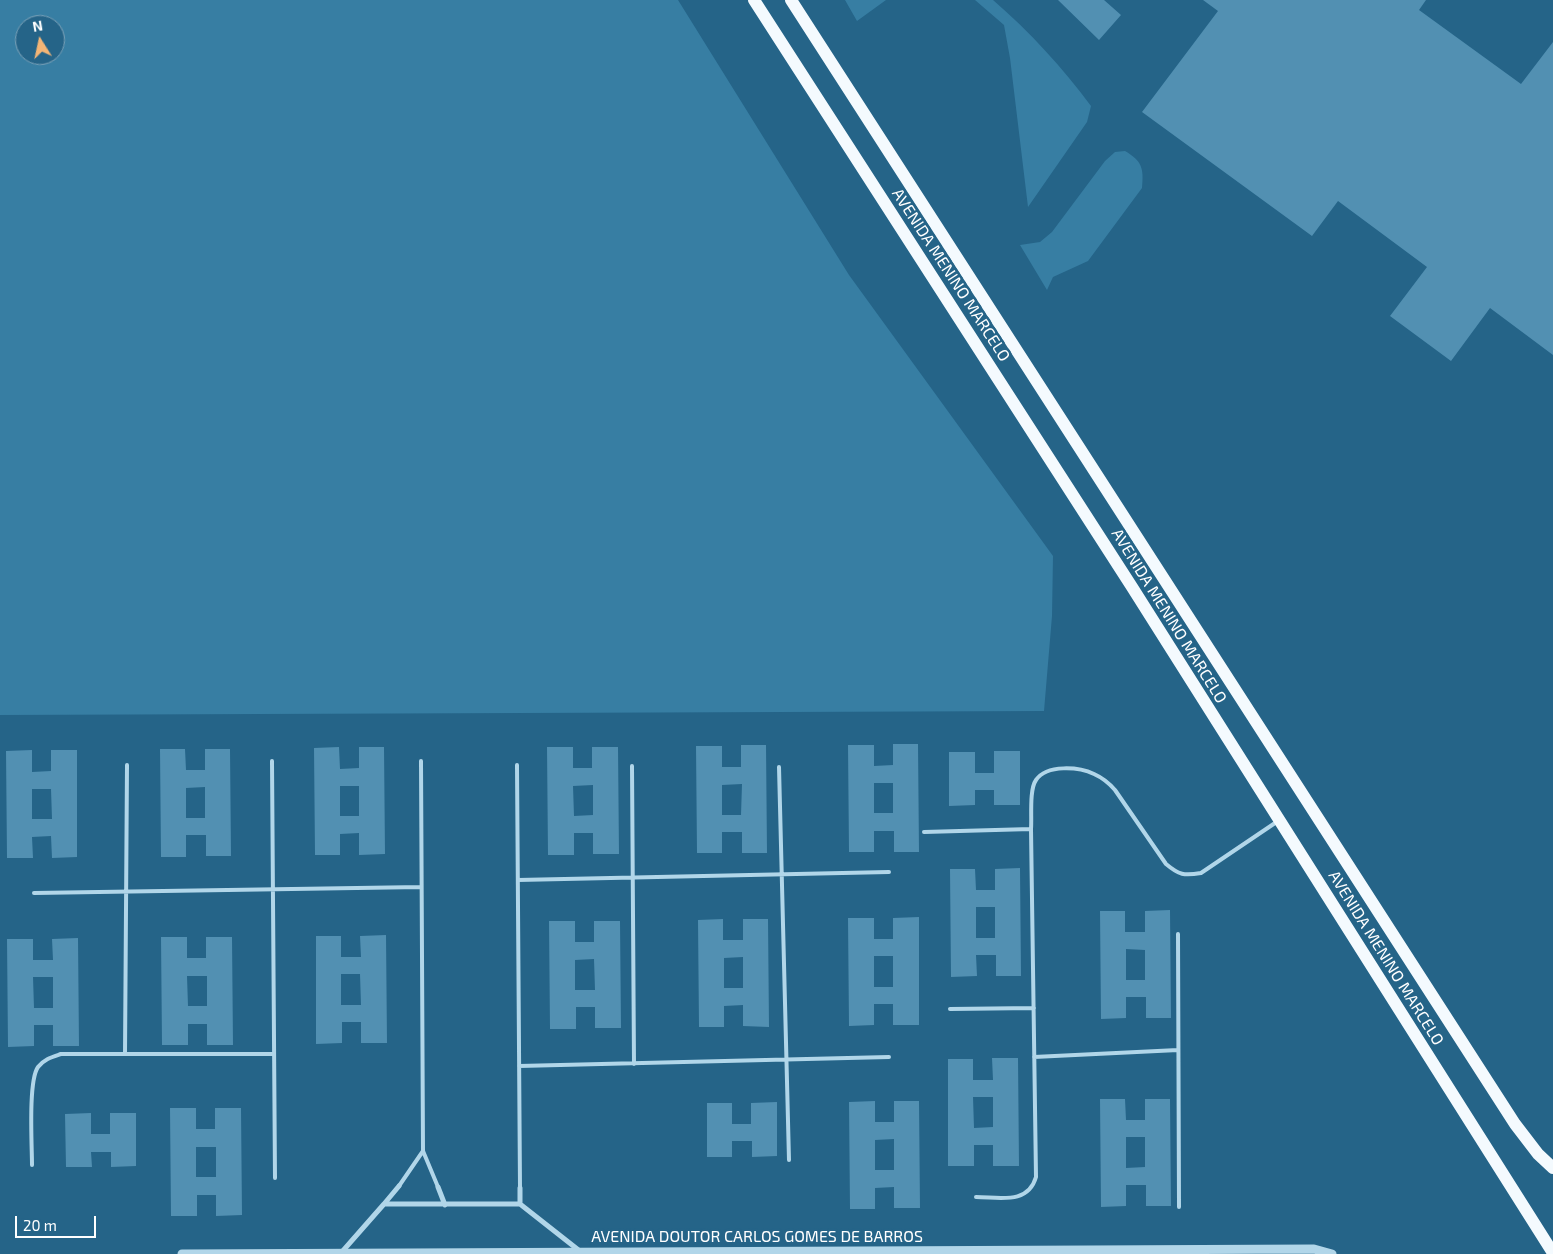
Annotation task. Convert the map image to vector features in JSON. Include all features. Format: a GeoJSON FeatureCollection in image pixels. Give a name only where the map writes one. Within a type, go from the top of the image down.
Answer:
{"type":"FeatureCollection","features":[{"type":"Feature","properties":{"kind":"main road","name":"AVENIDA MENINO MARCELO"},"geometry":{"type":"LineString","coordinates":[[754,0],[1280,820],[1553,1253]]}},
{"type":"Feature","properties":{"kind":"main road","name":"AVENIDA MENINO MARCELO"},"geometry":{"type":"LineString","coordinates":[[791,0],[1515,1124],[1538,1154],[1553,1168]]}},
{"type":"Feature","properties":{"kind":"main road"},"geometry":{"type":"LineString","coordinates":[[1538,1154],[1553,1156]]}},
{"type":"Feature","properties":{"kind":"street"},"geometry":{"type":"LineString","coordinates":[[341,1254],[399,1186]]}},
{"type":"Feature","properties":{"kind":"street"},"geometry":{"type":"LineString","coordinates":[[438,1187],[445,1205]]}},
{"type":"Feature","properties":{"kind":"street"},"geometry":{"type":"LineString","coordinates":[[520,1188],[520,1204]]}},
{"type":"Feature","properties":{"kind":"street"},"geometry":{"type":"LineString","coordinates":[[384,1204],[520,1204],[582,1252]]}},
{"type":"Feature","properties":{"kind":"street","name":"AVENIDA DOUTOR CARLOS GOMES DE BARROS"},"geometry":{"type":"LineString","coordinates":[[182,1254],[919,1253],[1314,1249],[1332,1254]]}},
{"type":"Feature","properties":{"kind":"lane"},"geometry":{"type":"LineString","coordinates":[[272,761],[275,1178]]}},
{"type":"Feature","properties":{"kind":"lane"},"geometry":{"type":"LineString","coordinates":[[420,761],[422,1151],[438,1187]]}},
{"type":"Feature","properties":{"kind":"lane"},"geometry":{"type":"LineString","coordinates":[[125,1054],[127,765]]}},
{"type":"Feature","properties":{"kind":"lane"},"geometry":{"type":"LineString","coordinates":[[517,765],[520,1188]]}},
{"type":"Feature","properties":{"kind":"lane"},"geometry":{"type":"LineString","coordinates":[[632,766],[634,1064]]}},
{"type":"Feature","properties":{"kind":"lane"},"geometry":{"type":"LineString","coordinates":[[779,767],[789,1160]]}},
{"type":"Feature","properties":{"kind":"lane"},"geometry":{"type":"LineString","coordinates":[[976,1197],[1016,1197],[1026,1194],[1033,1187],[1036,1177],[1032,829],[1033,792],[1036,780],[1044,772],[1056,769],[1092,772],[1105,779],[1115,790],[1166,864],[1176,872],[1188,876],[1201,873],[1280,820]]}},
{"type":"Feature","properties":{"kind":"lane"},"geometry":{"type":"LineString","coordinates":[[924,832],[1032,829]]}},
{"type":"Feature","properties":{"kind":"lane"},"geometry":{"type":"LineString","coordinates":[[518,880],[889,872]]}},
{"type":"Feature","properties":{"kind":"lane"},"geometry":{"type":"LineString","coordinates":[[34,893],[421,887]]}},
{"type":"Feature","properties":{"kind":"lane"},"geometry":{"type":"LineString","coordinates":[[1178,934],[1178,1207]]}},
{"type":"Feature","properties":{"kind":"lane"},"geometry":{"type":"LineString","coordinates":[[950,1009],[1034,1008]]}},
{"type":"Feature","properties":{"kind":"lane"},"geometry":{"type":"LineString","coordinates":[[1034,1057],[1178,1050]]}},
{"type":"Feature","properties":{"kind":"lane"},"geometry":{"type":"LineString","coordinates":[[32,1165],[32,1082],[37,1068],[47,1058],[61,1054],[274,1054]]}},
{"type":"Feature","properties":{"kind":"lane"},"geometry":{"type":"LineString","coordinates":[[519,1066],[889,1057]]}},
{"type":"Feature","properties":{"kind":"lane"},"geometry":{"type":"LineString","coordinates":[[399,1186],[422,1151]]}},
{"type":"Feature","properties":{"kind":"shaded area"},"geometry":{"type":"Polygon","coordinates":[[[0,0],[678,0],[849,275],[1053,556],[1052,616],[1044,711],[0,715],[0,0]]]}},
{"type":"Feature","properties":{"kind":"shaded area"},"geometry":{"type":"Polygon","coordinates":[[[845,0],[886,0],[857,21],[845,0]]]}},
{"type":"Feature","properties":{"kind":"shaded area"},"geometry":{"type":"Polygon","coordinates":[[[975,0],[993,0],[1007,12],[1045,50],[1091,106],[1087,122],[1028,207],[1010,58],[1004,25],[975,0]]]}},
{"type":"Feature","properties":{"kind":"shaded area"},"geometry":{"type":"Polygon","coordinates":[[[1125,151],[1135,158],[1141,166],[1143,175],[1142,188],[1088,261],[1053,277],[1047,290],[1020,245],[1040,242],[1052,232],[1105,161],[1115,152],[1125,151]]]}},
{"type":"Feature","properties":{"kind":"building"},"geometry":{"type":"Polygon","coordinates":[[[1058,0],[1104,0],[1121,15],[1099,40],[1058,0]]]}},
{"type":"Feature","properties":{"kind":"building"},"geometry":{"type":"Polygon","coordinates":[[[1203,0],[1426,0],[1419,10],[1521,84],[1553,42],[1553,355],[1490,308],[1451,361],[1390,316],[1427,267],[1338,201],[1312,236],[1142,112],[1218,11],[1203,0]]]}},
{"type":"Feature","properties":{"kind":"building"},"geometry":{"type":"Polygon","coordinates":[[[893,744],[918,744],[919,852],[894,852],[894,831],[874,831],[874,852],[849,852],[848,745],[874,745],[874,766],[893,765],[893,744]],[[874,783],[874,813],[893,813],[893,783],[874,783]]]}},
{"type":"Feature","properties":{"kind":"building"},"geometry":{"type":"Polygon","coordinates":[[[741,745],[766,745],[767,853],[742,853],[742,832],[722,832],[722,853],[697,853],[696,746],[722,746],[722,767],[741,767],[741,745]],[[742,784],[722,785],[722,815],[741,815],[742,784]]]}},
{"type":"Feature","properties":{"kind":"building"},"geometry":{"type":"Polygon","coordinates":[[[339,747],[340,769],[359,768],[359,747],[384,747],[385,854],[359,855],[359,833],[340,834],[340,855],[315,855],[314,748],[339,747]],[[340,786],[340,816],[359,816],[359,786],[340,786]]]}},
{"type":"Feature","properties":{"kind":"building"},"geometry":{"type":"Polygon","coordinates":[[[547,747],[573,747],[573,768],[592,768],[592,747],[618,747],[619,854],[593,854],[593,833],[574,833],[574,855],[548,855],[547,747]],[[593,785],[573,786],[574,816],[593,815],[593,785]]]}},
{"type":"Feature","properties":{"kind":"building"},"geometry":{"type":"Polygon","coordinates":[[[160,749],[185,749],[186,770],[205,770],[205,749],[230,749],[231,856],[206,856],[206,835],[186,835],[186,857],[161,857],[160,749]],[[205,787],[186,788],[186,818],[205,818],[205,787]]]}},
{"type":"Feature","properties":{"kind":"building"},"geometry":{"type":"Polygon","coordinates":[[[32,750],[32,772],[51,771],[51,750],[77,750],[77,857],[52,858],[51,836],[32,837],[33,858],[7,858],[6,751],[32,750]],[[32,789],[32,819],[52,819],[51,789],[32,789]]]}},
{"type":"Feature","properties":{"kind":"building"},"geometry":{"type":"Polygon","coordinates":[[[994,751],[1020,751],[1020,805],[994,805],[994,790],[975,790],[975,805],[949,806],[949,752],[975,752],[975,773],[994,773],[994,751]]]}},
{"type":"Feature","properties":{"kind":"building"},"geometry":{"type":"Polygon","coordinates":[[[1020,868],[1021,976],[996,976],[996,955],[976,955],[977,976],[951,977],[950,869],[975,869],[976,890],[995,890],[995,869],[1020,868]],[[976,907],[976,938],[995,938],[995,907],[976,907]]]}},
{"type":"Feature","properties":{"kind":"building"},"geometry":{"type":"Polygon","coordinates":[[[1170,910],[1171,1018],[1146,1018],[1146,997],[1126,997],[1126,1018],[1101,1019],[1100,911],[1125,911],[1125,932],[1145,932],[1145,911],[1170,910]],[[1126,949],[1126,980],[1145,980],[1145,950],[1126,949]]]}},
{"type":"Feature","properties":{"kind":"building"},"geometry":{"type":"Polygon","coordinates":[[[919,917],[919,1025],[893,1025],[893,1004],[874,1004],[874,1025],[849,1026],[848,918],[874,918],[874,939],[893,939],[893,918],[919,917]],[[874,956],[874,987],[893,987],[893,956],[874,956]]]}},
{"type":"Feature","properties":{"kind":"building"},"geometry":{"type":"Polygon","coordinates":[[[723,919],[723,940],[743,940],[743,919],[768,919],[769,1027],[743,1026],[743,1005],[724,1006],[724,1027],[699,1027],[698,920],[723,919]],[[743,957],[724,958],[724,988],[743,988],[743,957]]]}},
{"type":"Feature","properties":{"kind":"building"},"geometry":{"type":"Polygon","coordinates":[[[549,921],[575,921],[575,942],[594,942],[594,921],[620,921],[621,1028],[595,1028],[595,1007],[576,1007],[576,1029],[550,1029],[549,921]],[[594,959],[575,960],[575,990],[595,990],[594,959]]]}},
{"type":"Feature","properties":{"kind":"building"},"geometry":{"type":"Polygon","coordinates":[[[386,935],[387,1043],[361,1043],[361,1022],[342,1022],[342,1043],[316,1044],[316,936],[341,936],[341,957],[361,957],[360,936],[386,935]],[[341,974],[341,1005],[361,1005],[360,974],[341,974]]]}},
{"type":"Feature","properties":{"kind":"building"},"geometry":{"type":"Polygon","coordinates":[[[161,937],[187,937],[187,958],[206,958],[206,937],[232,937],[233,1045],[207,1045],[207,1024],[188,1024],[188,1045],[162,1045],[161,937]],[[187,976],[188,1006],[207,1006],[207,976],[187,976]]]}},
{"type":"Feature","properties":{"kind":"building"},"geometry":{"type":"Polygon","coordinates":[[[78,938],[79,1046],[53,1046],[53,1025],[34,1025],[34,1046],[8,1047],[7,939],[33,939],[33,960],[53,960],[52,939],[78,938]],[[33,977],[34,1008],[53,1008],[53,977],[33,977]]]}},
{"type":"Feature","properties":{"kind":"building"},"geometry":{"type":"Polygon","coordinates":[[[992,1058],[1018,1058],[1019,1166],[993,1166],[993,1145],[974,1145],[974,1166],[948,1166],[948,1059],[973,1059],[973,1080],[993,1080],[992,1058]],[[973,1097],[974,1128],[993,1127],[993,1097],[973,1097]]]}},
{"type":"Feature","properties":{"kind":"building"},"geometry":{"type":"Polygon","coordinates":[[[1100,1099],[1125,1099],[1126,1120],[1145,1120],[1145,1099],[1170,1099],[1171,1206],[1146,1206],[1146,1185],[1126,1185],[1126,1206],[1101,1207],[1100,1099]],[[1126,1137],[1126,1168],[1145,1167],[1145,1137],[1126,1137]]]}},
{"type":"Feature","properties":{"kind":"building"},"geometry":{"type":"Polygon","coordinates":[[[875,1101],[875,1122],[894,1122],[894,1101],[919,1101],[920,1208],[894,1208],[894,1187],[875,1188],[875,1209],[850,1209],[849,1102],[875,1101]],[[894,1139],[875,1140],[875,1170],[894,1170],[894,1139]]]}},
{"type":"Feature","properties":{"kind":"building"},"geometry":{"type":"Polygon","coordinates":[[[777,1102],[777,1156],[752,1157],[752,1141],[732,1141],[732,1157],[707,1157],[707,1103],[732,1103],[732,1124],[751,1124],[751,1103],[777,1102]]]}},
{"type":"Feature","properties":{"kind":"building"},"geometry":{"type":"Polygon","coordinates":[[[170,1108],[196,1108],[196,1129],[215,1129],[215,1108],[241,1108],[242,1215],[216,1216],[216,1195],[197,1195],[197,1216],[171,1216],[170,1108]],[[196,1147],[196,1177],[216,1177],[216,1147],[196,1147]]]}},
{"type":"Feature","properties":{"kind":"building"},"geometry":{"type":"Polygon","coordinates":[[[91,1113],[91,1134],[110,1134],[110,1113],[136,1113],[136,1166],[111,1167],[111,1152],[91,1152],[92,1167],[66,1167],[65,1114],[91,1113]]]}}]}
